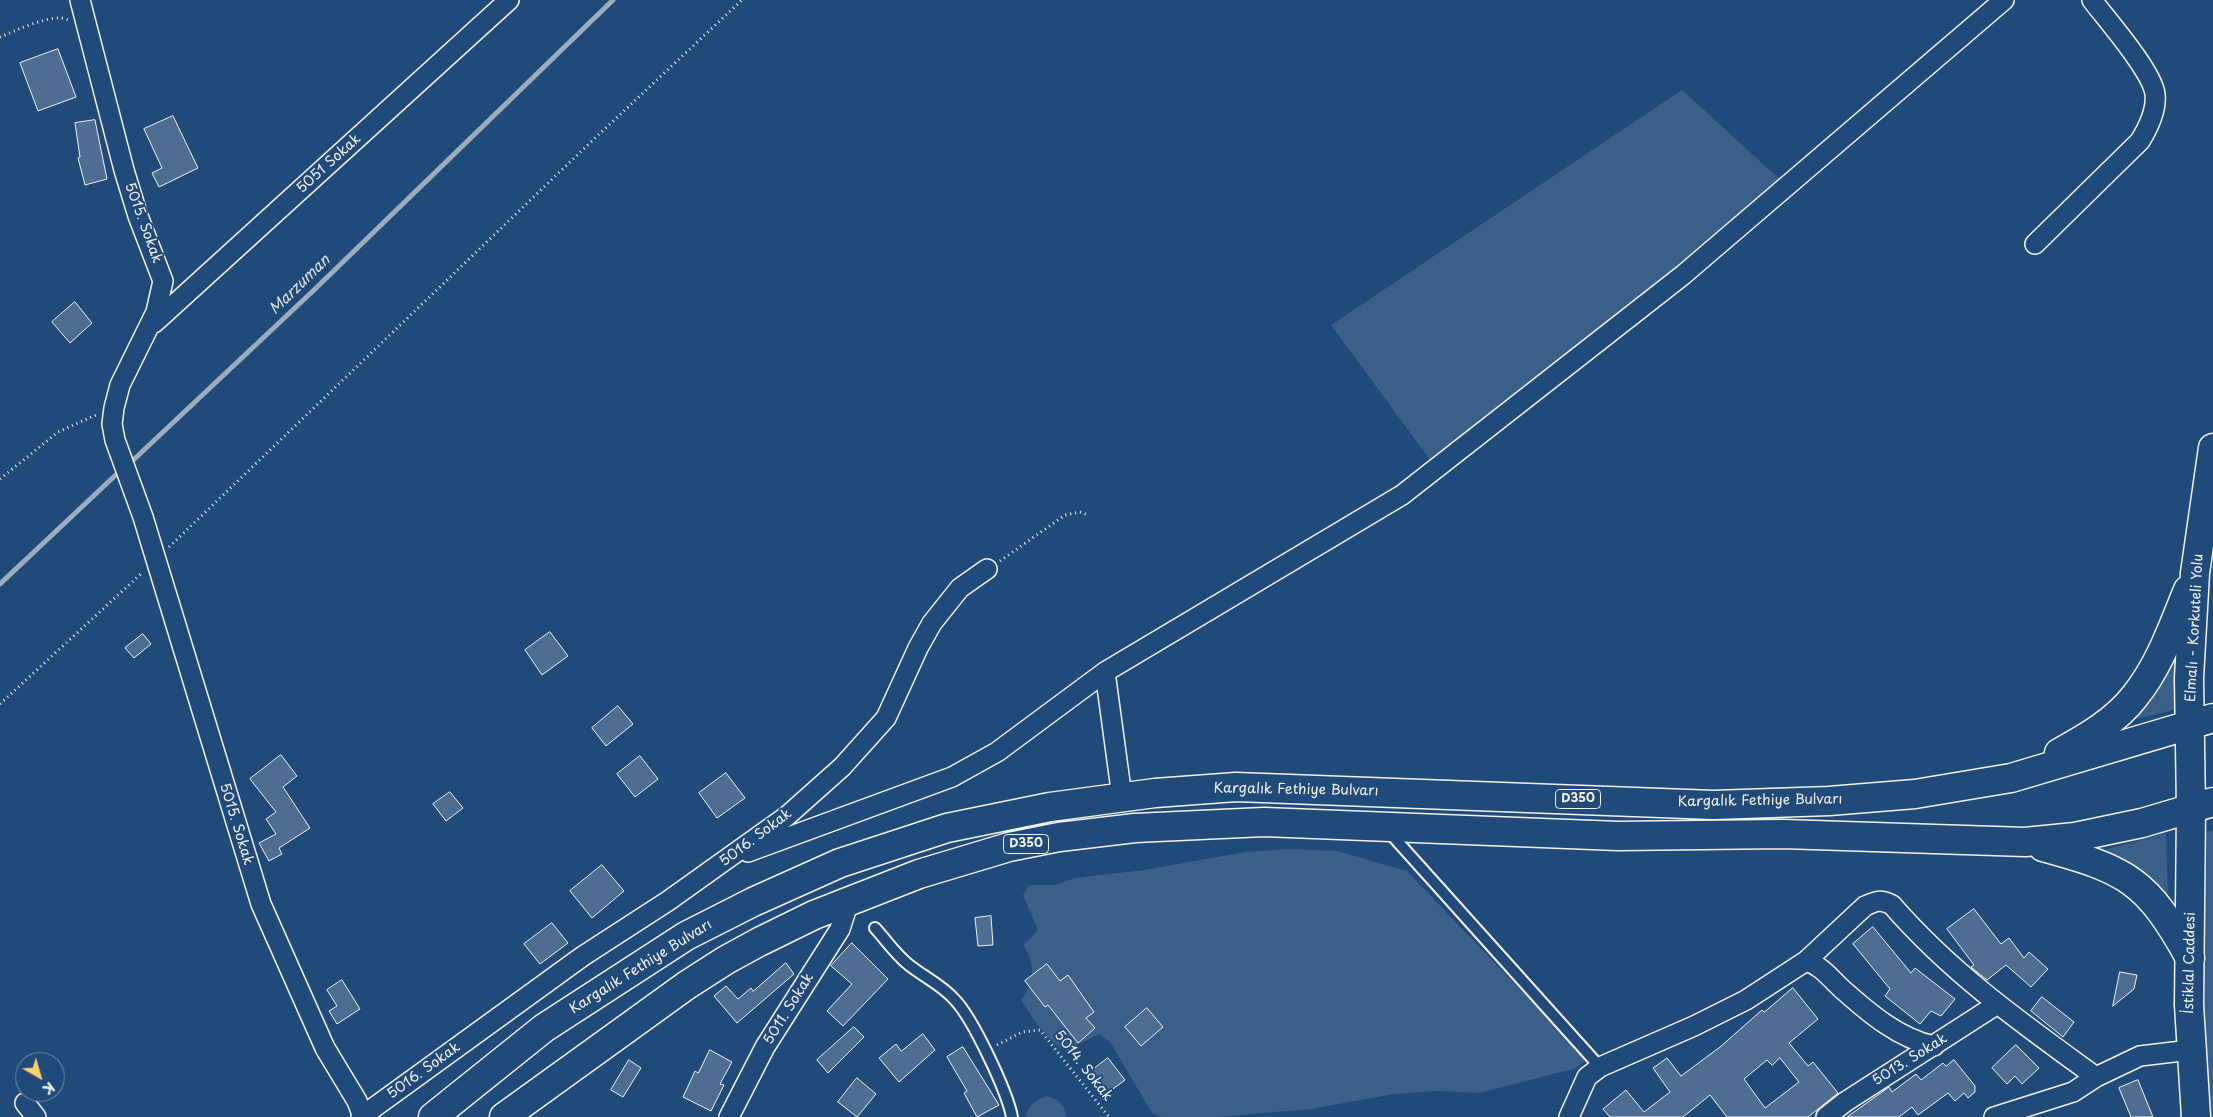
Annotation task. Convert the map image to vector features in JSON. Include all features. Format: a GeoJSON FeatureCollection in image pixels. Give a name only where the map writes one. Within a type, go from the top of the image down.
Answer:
{"type":"FeatureCollection","features":[{"type":"Feature","properties":{"kind":"main road","name":"Elmalı - Korkuteli Yolu"},"geometry":{"type":"LineString","coordinates":[[2202,806],[2202,721],[2189,678],[2196,572],[2213,448]]}},
{"type":"Feature","properties":{"kind":"main road"},"geometry":{"type":"LineString","coordinates":[[2011,778],[2090,735],[2135,697],[2150,675],[2196,572]]}},
{"type":"Feature","properties":{"kind":"main road","name":"Kargalık Fethiye Bulvarı"},"geometry":{"type":"LineString","coordinates":[[433,1117],[544,1028],[686,936],[753,902],[840,863],[947,828],[1050,806],[1236,787],[1714,805],[1829,802],[1916,794],[2011,778],[2202,721]]}},
{"type":"Feature","properties":{"kind":"main road","name":"D350"},"geometry":{"type":"LineString","coordinates":[[504,1117],[587,1056],[726,960],[814,915],[966,859],[1009,847],[1060,837],[1135,828],[1264,822],[1618,836],[1783,834],[2025,842],[2074,837],[2142,823],[2202,806]]}},
{"type":"Feature","properties":{"kind":"main road","name":"İstiklal Caddesi"},"geometry":{"type":"LineString","coordinates":[[2196,1117],[2190,1050],[2190,958],[2202,806]]}},
{"type":"Feature","properties":{"kind":"main road"},"geometry":{"type":"LineString","coordinates":[[2025,842],[2097,862],[2123,873],[2149,895],[2170,922],[2190,958]]}},
{"type":"Feature","properties":{"kind":"street","name":"5015. Sokak"},"geometry":{"type":"LineString","coordinates":[[80,0],[124,170],[138,216],[163,281],[161,298],[150,327],[120,385],[112,424],[115,440],[142,517],[261,904],[325,1048],[357,1101],[362,1116]]}},
{"type":"Feature","properties":{"kind":"street","name":"5051 Sokak"},"geometry":{"type":"LineString","coordinates":[[150,327],[509,0]]}},
{"type":"Feature","properties":{"kind":"street"},"geometry":{"type":"LineString","coordinates":[[728,860],[952,777],[997,752],[1106,672],[1402,495],[1684,275],[2004,0]]}},
{"type":"Feature","properties":{"kind":"street"},"geometry":{"type":"LineString","coordinates":[[2035,244],[2140,141],[2151,122],[2155,94],[2144,71],[2092,0]]}},
{"type":"Feature","properties":{"kind":"street","name":"5016. Sokak"},"geometry":{"type":"LineString","coordinates":[[362,1116],[583,956],[728,860],[787,816],[842,768],[886,718],[918,648],[941,610],[960,588],[987,570]]}},
{"type":"Feature","properties":{"kind":"street"},"geometry":{"type":"LineString","coordinates":[[1106,672],[1122,798]]}},
{"type":"Feature","properties":{"kind":"street"},"geometry":{"type":"LineString","coordinates":[[1569,1117],[1587,1076],[1600,1067],[1724,1012],[1806,961],[1866,906],[1876,901],[1884,900],[1892,905],[1944,960],[1996,1005],[2096,1077]]}},
{"type":"Feature","properties":{"kind":"street","name":"5011. Sokak"},"geometry":{"type":"LineString","coordinates":[[729,1117],[765,1046],[840,929],[849,901]]}},
{"type":"Feature","properties":{"kind":"street"},"geometry":{"type":"LineString","coordinates":[[1806,961],[1816,964],[1842,989],[1889,1027],[1913,1041],[1934,1046]]}},
{"type":"Feature","properties":{"kind":"street","name":"5013. Sokak"},"geometry":{"type":"LineString","coordinates":[[1826,1117],[1845,1102],[1996,1005]]}},
{"type":"Feature","properties":{"kind":"street"},"geometry":{"type":"LineString","coordinates":[[1994,1117],[2074,1092],[2096,1077],[2140,1056],[2190,1050]]}},
{"type":"Feature","properties":{"kind":"lane"},"geometry":{"type":"LineString","coordinates":[[1384,827],[1600,1067]]}},
{"type":"Feature","properties":{"kind":"lane"},"geometry":{"type":"LineString","coordinates":[[875,928],[908,964],[957,1002],[1004,1091],[1012,1117]]}},
{"type":"Feature","properties":{"kind":"path"},"geometry":{"type":"LineString","coordinates":[[0,704],[155,560],[742,0]]}},
{"type":"Feature","properties":{"kind":"path"},"geometry":{"type":"LineString","coordinates":[[0,37],[51,19],[60,17],[70,21]]}},
{"type":"Feature","properties":{"kind":"path"},"geometry":{"type":"LineString","coordinates":[[0,480],[58,432],[114,408]]}},
{"type":"Feature","properties":{"kind":"path"},"geometry":{"type":"LineString","coordinates":[[987,570],[1066,515],[1080,512],[1088,514]]}},
{"type":"Feature","properties":{"kind":"path","name":"5014. Sokak"},"geometry":{"type":"LineString","coordinates":[[985,1052],[1022,1032],[1040,1030],[1108,1117]]}},
{"type":"Feature","properties":{"kind":"shaded area"},"geometry":{"type":"Polygon","coordinates":[[[1682,90],[1787,186],[1436,468],[1331,325],[1682,90]]]}},
{"type":"Feature","properties":{"kind":"shaded area"},"geometry":{"type":"Polygon","coordinates":[[[2179,647],[2177,709],[2125,722],[2179,647]]]}},
{"type":"Feature","properties":{"kind":"shaded area"},"geometry":{"type":"Polygon","coordinates":[[[2213,830],[2213,1117],[2206,1117],[2200,1044],[2202,833],[2213,830]]]}},
{"type":"Feature","properties":{"kind":"shaded area"},"geometry":{"type":"Polygon","coordinates":[[[2166,833],[2168,899],[2140,870],[2101,851],[2166,833]]]}},
{"type":"Feature","properties":{"kind":"shaded area"},"geometry":{"type":"Polygon","coordinates":[[[1290,849],[1337,851],[1407,871],[1581,1053],[1585,1062],[1573,1069],[1479,1093],[1438,1091],[1394,1094],[1311,1109],[1217,1117],[1161,1117],[1152,1113],[1110,1042],[1099,1034],[1066,1051],[1047,1036],[1021,1000],[1029,986],[1032,973],[1030,960],[1024,945],[1038,930],[1023,895],[1029,885],[1055,885],[1075,878],[1144,870],[1245,852],[1290,849]]]}},
{"type":"Feature","properties":{"kind":"shaded area"},"geometry":{"type":"Polygon","coordinates":[[[1047,1096],[1060,1103],[1067,1117],[1026,1117],[1033,1103],[1047,1096]]]}},
{"type":"Feature","properties":{"kind":"building"},"geometry":{"type":"Polygon","coordinates":[[[58,49],[76,97],[38,111],[20,63],[58,49]]]}},
{"type":"Feature","properties":{"kind":"building"},"geometry":{"type":"Polygon","coordinates":[[[173,116],[198,168],[159,187],[152,173],[162,168],[144,129],[173,116]]]}},
{"type":"Feature","properties":{"kind":"building"},"geometry":{"type":"Polygon","coordinates":[[[95,120],[107,179],[85,185],[78,158],[80,157],[75,123],[95,120]]]}},
{"type":"Feature","properties":{"kind":"building"},"geometry":{"type":"Polygon","coordinates":[[[75,302],[92,323],[70,343],[52,322],[75,302]]]}},
{"type":"Feature","properties":{"kind":"building"},"geometry":{"type":"Polygon","coordinates":[[[550,632],[568,656],[542,675],[525,650],[550,632]]]}},
{"type":"Feature","properties":{"kind":"building"},"geometry":{"type":"Polygon","coordinates":[[[143,634],[151,644],[134,658],[125,648],[143,634]]]}},
{"type":"Feature","properties":{"kind":"building"},"geometry":{"type":"Polygon","coordinates":[[[618,706],[633,724],[606,746],[592,728],[618,706]]]}},
{"type":"Feature","properties":{"kind":"building"},"geometry":{"type":"Polygon","coordinates":[[[281,755],[297,776],[283,787],[310,828],[279,848],[282,854],[269,861],[259,843],[276,834],[266,819],[276,812],[250,779],[281,755]]]}},
{"type":"Feature","properties":{"kind":"building"},"geometry":{"type":"Polygon","coordinates":[[[640,756],[658,779],[635,797],[617,774],[640,756]]]}},
{"type":"Feature","properties":{"kind":"building"},"geometry":{"type":"Polygon","coordinates":[[[726,773],[745,798],[717,818],[699,793],[726,773]]]}},
{"type":"Feature","properties":{"kind":"building"},"geometry":{"type":"Polygon","coordinates":[[[450,792],[463,808],[446,821],[433,804],[450,792]]]}},
{"type":"Feature","properties":{"kind":"building"},"geometry":{"type":"Polygon","coordinates":[[[602,865],[624,891],[592,918],[570,891],[602,865]]]}},
{"type":"Feature","properties":{"kind":"building"},"geometry":{"type":"Polygon","coordinates":[[[1974,909],[2001,944],[2009,938],[2024,958],[2029,952],[2048,969],[2031,987],[2006,965],[1987,980],[1971,967],[1974,965],[1947,929],[1974,909]]]}},
{"type":"Feature","properties":{"kind":"building"},"geometry":{"type":"Polygon","coordinates":[[[991,916],[993,945],[978,946],[975,918],[991,916]]]}},
{"type":"Feature","properties":{"kind":"building"},"geometry":{"type":"Polygon","coordinates":[[[552,923],[568,943],[540,964],[524,944],[552,923]]]}},
{"type":"Feature","properties":{"kind":"building"},"geometry":{"type":"Polygon","coordinates":[[[1873,927],[1911,973],[1915,968],[1955,999],[1941,1016],[1931,1011],[1920,1024],[1885,996],[1890,989],[1853,944],[1873,927]]]}},
{"type":"Feature","properties":{"kind":"building"},"geometry":{"type":"Polygon","coordinates":[[[852,943],[888,979],[843,1026],[827,1011],[852,984],[831,966],[852,943]]]}},
{"type":"Feature","properties":{"kind":"building"},"geometry":{"type":"Polygon","coordinates":[[[786,963],[794,974],[737,1023],[714,996],[726,986],[738,999],[751,988],[753,991],[786,963]]]}},
{"type":"Feature","properties":{"kind":"building"},"geometry":{"type":"Polygon","coordinates":[[[1047,964],[1060,981],[1068,975],[1094,1012],[1086,1018],[1095,1028],[1078,1043],[1048,1005],[1045,1007],[1025,981],[1047,964]]]}},
{"type":"Feature","properties":{"kind":"building"},"geometry":{"type":"Polygon","coordinates":[[[2120,972],[2137,975],[2134,989],[2113,1006],[2120,972]]]}},
{"type":"Feature","properties":{"kind":"building"},"geometry":{"type":"Polygon","coordinates":[[[342,980],[360,1009],[337,1024],[329,1011],[337,1006],[327,990],[342,980]]]}},
{"type":"Feature","properties":{"kind":"building"},"geometry":{"type":"Polygon","coordinates":[[[1793,988],[1818,1019],[1789,1043],[1808,1066],[1813,1062],[1838,1093],[1808,1117],[1727,1117],[1710,1095],[1683,1117],[1610,1117],[1603,1109],[1626,1090],[1644,1112],[1670,1092],[1653,1068],[1667,1058],[1681,1076],[1720,1047],[1762,1010],[1764,1012],[1793,988]],[[1780,1058],[1772,1065],[1767,1060],[1744,1079],[1765,1108],[1799,1082],[1780,1058]]]}},
{"type":"Feature","properties":{"kind":"building"},"geometry":{"type":"Polygon","coordinates":[[[2042,997],[2074,1022],[2063,1037],[2031,1011],[2042,997]]]}},
{"type":"Feature","properties":{"kind":"building"},"geometry":{"type":"Polygon","coordinates":[[[1147,1008],[1163,1027],[1141,1046],[1125,1027],[1147,1008]]]}},
{"type":"Feature","properties":{"kind":"building"},"geometry":{"type":"Polygon","coordinates":[[[854,1027],[864,1037],[828,1073],[817,1060],[854,1027]]]}},
{"type":"Feature","properties":{"kind":"building"},"geometry":{"type":"Polygon","coordinates":[[[923,1034],[935,1050],[899,1082],[879,1058],[896,1044],[901,1051],[923,1034]]]}},
{"type":"Feature","properties":{"kind":"building"},"geometry":{"type":"Polygon","coordinates":[[[2016,1045],[2039,1068],[2022,1084],[2015,1076],[2007,1084],[1992,1068],[2016,1045]]]}},
{"type":"Feature","properties":{"kind":"building"},"geometry":{"type":"Polygon","coordinates":[[[963,1047],[999,1105],[977,1117],[964,1093],[967,1091],[947,1057],[963,1047]]]}},
{"type":"Feature","properties":{"kind":"building"},"geometry":{"type":"Polygon","coordinates":[[[710,1050],[732,1062],[720,1084],[724,1085],[711,1111],[683,1097],[695,1071],[698,1073],[710,1050]]]}},
{"type":"Feature","properties":{"kind":"building"},"geometry":{"type":"Polygon","coordinates":[[[1108,1058],[1125,1080],[1102,1097],[1086,1075],[1108,1058]]]}},
{"type":"Feature","properties":{"kind":"building"},"geometry":{"type":"Polygon","coordinates":[[[629,1060],[641,1068],[623,1097],[611,1090],[629,1060]]]}},
{"type":"Feature","properties":{"kind":"building"},"geometry":{"type":"Polygon","coordinates":[[[1954,1060],[1975,1086],[1975,1092],[1968,1098],[1964,1093],[1955,1101],[1948,1093],[1918,1115],[1912,1107],[1899,1117],[1847,1117],[1889,1087],[1892,1092],[1916,1074],[1921,1080],[1943,1063],[1946,1066],[1954,1060]]]}},
{"type":"Feature","properties":{"kind":"building"},"geometry":{"type":"Polygon","coordinates":[[[857,1078],[876,1094],[857,1117],[838,1102],[857,1078]]]}},
{"type":"Feature","properties":{"kind":"building"},"geometry":{"type":"Polygon","coordinates":[[[2138,1080],[2153,1117],[2131,1117],[2119,1088],[2138,1080]]]}},
{"type":"Feature","properties":{"kind":"waterway","name":"Marzuman"},"geometry":{"type":"LineString","coordinates":[[128,465],[314,290],[613,0]]}},
{"type":"Feature","properties":{"kind":"waterway","name":"Marzuman"},"geometry":{"type":"LineString","coordinates":[[0,584],[121,470]]}}]}
